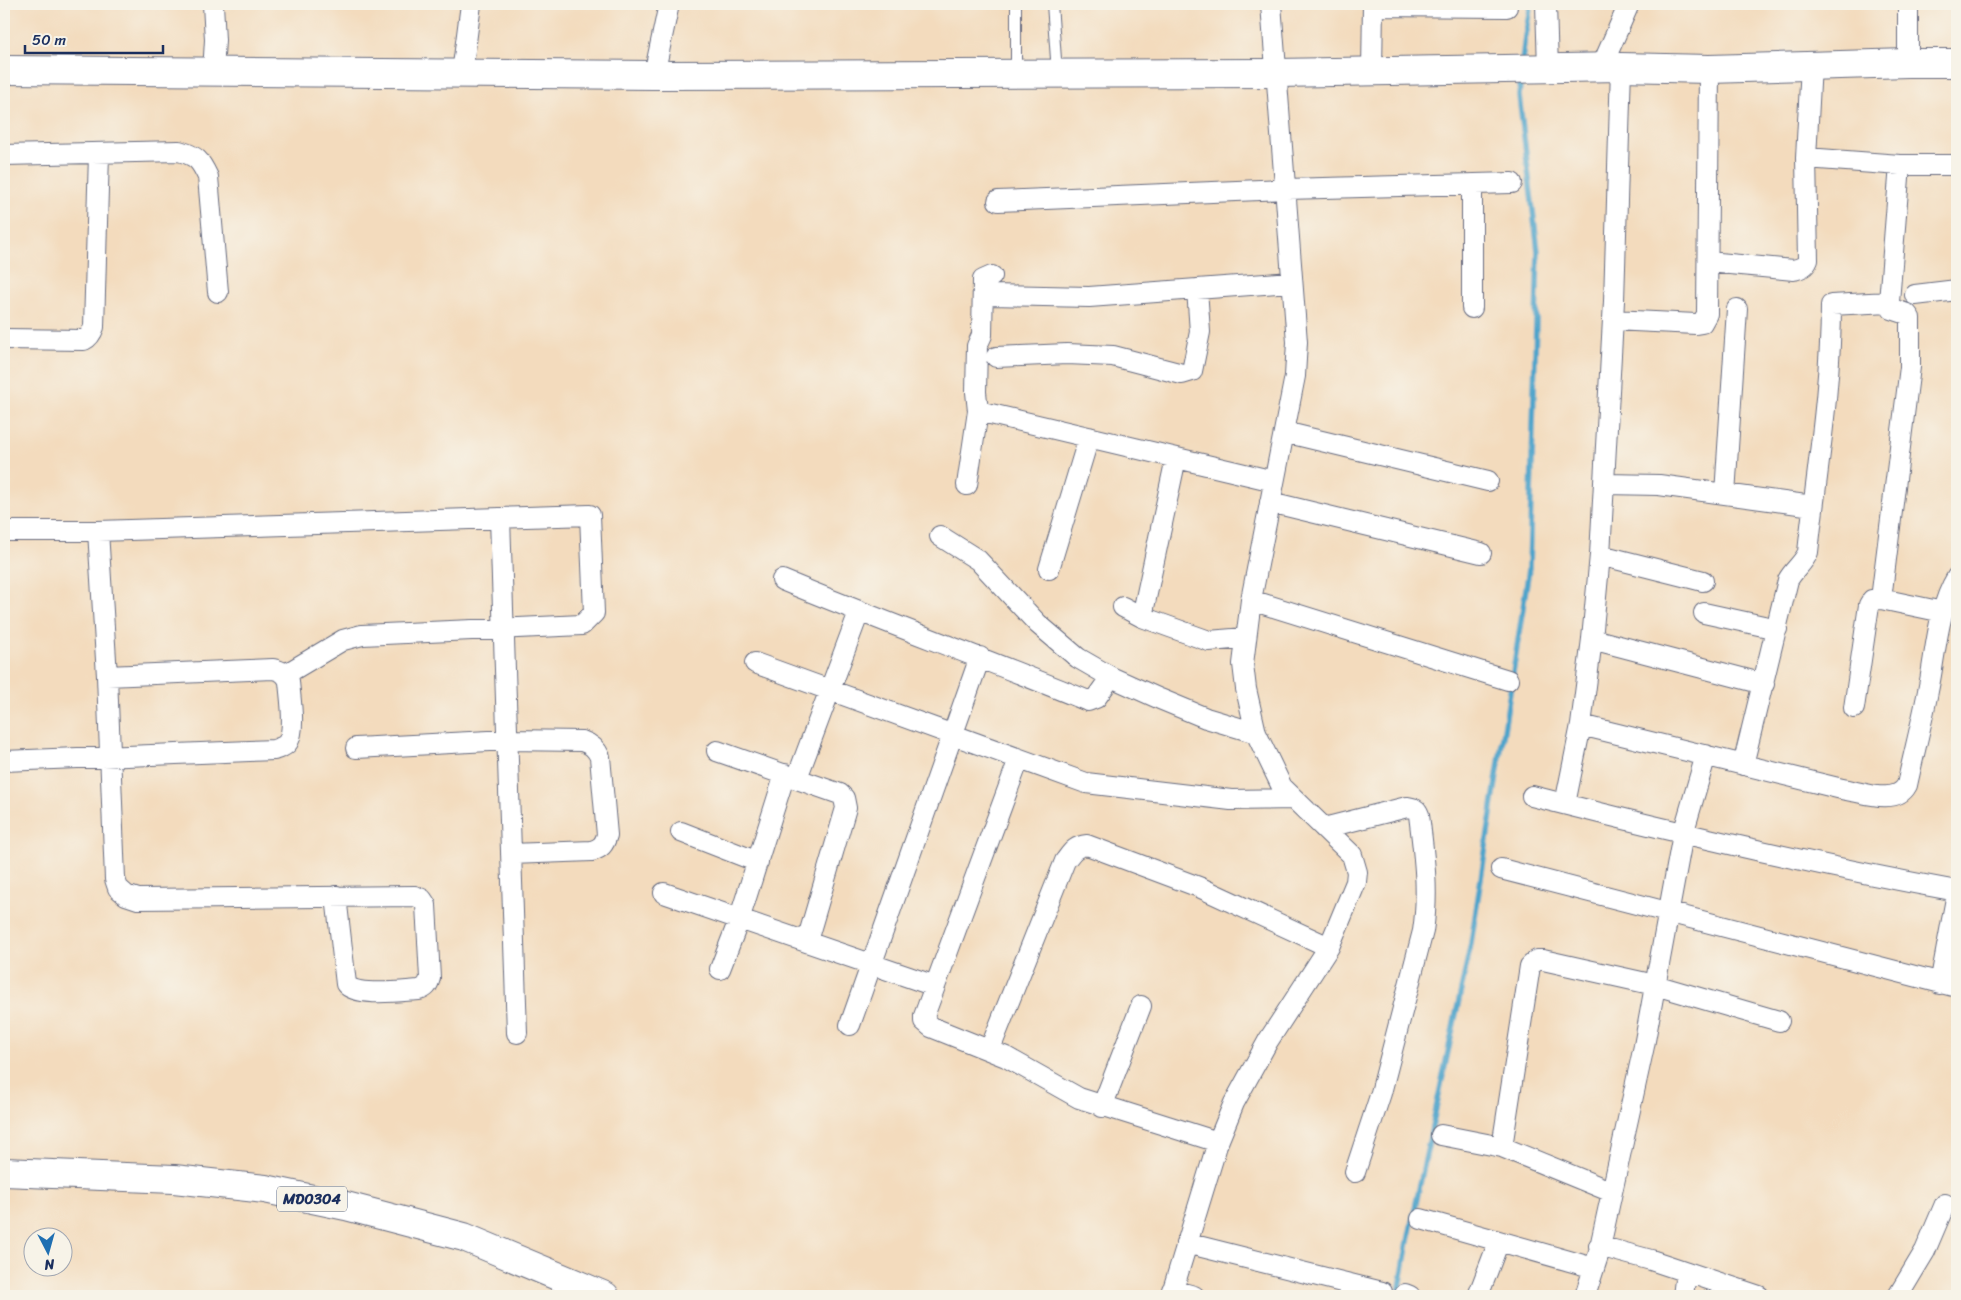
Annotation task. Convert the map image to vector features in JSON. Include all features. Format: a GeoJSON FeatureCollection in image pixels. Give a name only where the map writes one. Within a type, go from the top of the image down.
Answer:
{"type":"FeatureCollection","features":[{"type":"Feature","properties":{"kind":"street"},"geometry":{"type":"LineString","coordinates":[[213,4],[214,72]]}},
{"type":"Feature","properties":{"kind":"street"},"geometry":{"type":"LineString","coordinates":[[462,73],[471,4]]}},
{"type":"Feature","properties":{"kind":"street"},"geometry":{"type":"LineString","coordinates":[[654,75],[669,4]]}},
{"type":"Feature","properties":{"kind":"street"},"geometry":{"type":"LineString","coordinates":[[1194,1296],[1171,1293],[1218,1142],[1234,1103],[1268,1041],[1329,947],[1356,882],[1357,872],[1352,855],[1282,787],[1256,733],[1246,689],[1243,664],[1251,600],[1294,376],[1296,342],[1271,4]]}},
{"type":"Feature","properties":{"kind":"street"},"geometry":{"type":"LineString","coordinates":[[1529,69],[1546,4]]}},
{"type":"Feature","properties":{"kind":"street"},"geometry":{"type":"LineString","coordinates":[[1565,804],[1581,725],[1600,555],[1613,320],[1611,68],[1629,4]]}},
{"type":"Feature","properties":{"kind":"street"},"geometry":{"type":"LineString","coordinates":[[1908,4],[1908,63]]}},
{"type":"Feature","properties":{"kind":"street"},"geometry":{"type":"LineString","coordinates":[[1372,71],[1373,5],[1508,7]]}},
{"type":"Feature","properties":{"kind":"street"},"geometry":{"type":"LineString","coordinates":[[4,70],[654,75],[1057,74],[1611,68],[1709,69],[1811,65],[1957,63]]}},
{"type":"Feature","properties":{"kind":"street"},"geometry":{"type":"LineString","coordinates":[[1708,262],[1794,270],[1806,265],[1808,260],[1806,158],[1811,65]]}},
{"type":"Feature","properties":{"kind":"street"},"geometry":{"type":"LineString","coordinates":[[1613,320],[1696,324],[1702,323],[1707,314],[1709,69]]}},
{"type":"Feature","properties":{"kind":"street"},"geometry":{"type":"LineString","coordinates":[[4,155],[179,151],[193,155],[202,163],[208,177],[218,292]]}},
{"type":"Feature","properties":{"kind":"street"},"geometry":{"type":"LineString","coordinates":[[4,339],[84,340],[89,338],[92,333],[94,327],[99,154]]}},
{"type":"Feature","properties":{"kind":"street"},"geometry":{"type":"LineString","coordinates":[[1806,158],[1900,165],[1957,165]]}},
{"type":"Feature","properties":{"kind":"street"},"geometry":{"type":"LineString","coordinates":[[1881,599],[1909,377],[1912,324],[1907,314],[1892,309],[1889,302],[1900,165]]}},
{"type":"Feature","properties":{"kind":"street"},"geometry":{"type":"LineString","coordinates":[[998,201],[1286,189],[1512,183]]}},
{"type":"Feature","properties":{"kind":"street"},"geometry":{"type":"LineString","coordinates":[[1472,184],[1472,308]]}},
{"type":"Feature","properties":{"kind":"street"},"geometry":{"type":"LineString","coordinates":[[967,485],[978,411],[976,392],[977,346],[982,336],[983,280],[992,285],[1089,297],[1291,282]]}},
{"type":"Feature","properties":{"kind":"street"},"geometry":{"type":"LineString","coordinates":[[996,357],[1067,354],[1112,356],[1182,374],[1192,371],[1200,332],[1197,289]]}},
{"type":"Feature","properties":{"kind":"street"},"geometry":{"type":"LineString","coordinates":[[1915,295],[1957,290]]}},
{"type":"Feature","properties":{"kind":"street"},"geometry":{"type":"LineString","coordinates":[[1743,765],[1788,580],[1792,572],[1805,560],[1808,552],[1831,340],[1831,304],[1889,302]]}},
{"type":"Feature","properties":{"kind":"street"},"geometry":{"type":"LineString","coordinates":[[1725,494],[1737,309]]}},
{"type":"Feature","properties":{"kind":"street"},"geometry":{"type":"LineString","coordinates":[[978,411],[1274,481]]}},
{"type":"Feature","properties":{"kind":"street"},"geometry":{"type":"LineString","coordinates":[[1284,432],[1488,481]]}},
{"type":"Feature","properties":{"kind":"street"},"geometry":{"type":"LineString","coordinates":[[1049,568],[1089,437]]}},
{"type":"Feature","properties":{"kind":"street"},"geometry":{"type":"LineString","coordinates":[[1142,617],[1176,458]]}},
{"type":"Feature","properties":{"kind":"street"},"geometry":{"type":"LineString","coordinates":[[1605,484],[1659,486],[1813,506]]}},
{"type":"Feature","properties":{"kind":"street"},"geometry":{"type":"LineString","coordinates":[[1270,502],[1481,553]]}},
{"type":"Feature","properties":{"kind":"street"},"geometry":{"type":"LineString","coordinates":[[4,531],[98,531],[590,515],[594,613],[582,625],[352,636],[286,674]]}},
{"type":"Feature","properties":{"kind":"street"},"geometry":{"type":"LineString","coordinates":[[500,518],[517,1033]]}},
{"type":"Feature","properties":{"kind":"street"},"geometry":{"type":"LineString","coordinates":[[98,531],[107,676],[115,879],[118,888],[126,895],[138,899],[196,900],[336,896],[415,896],[422,899],[426,905],[429,984],[424,989],[419,990],[358,992],[348,987],[346,984],[336,896]]}},
{"type":"Feature","properties":{"kind":"street"},"geometry":{"type":"LineString","coordinates":[[940,536],[978,560],[1038,624],[1078,658],[1111,677],[1206,718],[1256,733]]}},
{"type":"Feature","properties":{"kind":"street"},"geometry":{"type":"LineString","coordinates":[[1600,555],[1703,581]]}},
{"type":"Feature","properties":{"kind":"street"},"geometry":{"type":"LineString","coordinates":[[1581,725],[1842,789],[1885,796],[1898,795],[1904,791],[1907,785],[1926,700],[1942,612],[1957,577]]}},
{"type":"Feature","properties":{"kind":"street"},"geometry":{"type":"LineString","coordinates":[[782,580],[1088,701],[1096,698],[1111,677]]}},
{"type":"Feature","properties":{"kind":"street"},"geometry":{"type":"LineString","coordinates":[[1854,708],[1872,600],[1881,599],[1942,612]]}},
{"type":"Feature","properties":{"kind":"street"},"geometry":{"type":"LineString","coordinates":[[1251,600],[1508,680]]}},
{"type":"Feature","properties":{"kind":"street"},"geometry":{"type":"LineString","coordinates":[[1123,607],[1142,617],[1209,640],[1245,638]]}},
{"type":"Feature","properties":{"kind":"street"},"geometry":{"type":"LineString","coordinates":[[720,969],[791,776],[831,690],[859,612]]}},
{"type":"Feature","properties":{"kind":"street"},"geometry":{"type":"LineString","coordinates":[[1704,612],[1777,629]]}},
{"type":"Feature","properties":{"kind":"street"},"geometry":{"type":"LineString","coordinates":[[1592,639],[1764,684]]}},
{"type":"Feature","properties":{"kind":"street"},"geometry":{"type":"LineString","coordinates":[[850,1025],[980,657]]}},
{"type":"Feature","properties":{"kind":"street"},"geometry":{"type":"LineString","coordinates":[[755,663],[1086,783],[1231,800],[1294,799]]}},
{"type":"Feature","properties":{"kind":"street"},"geometry":{"type":"LineString","coordinates":[[4,761],[274,750],[284,747],[289,741],[292,730],[289,681],[286,674],[273,669],[107,676]]}},
{"type":"Feature","properties":{"kind":"street"},"geometry":{"type":"LineString","coordinates":[[356,748],[508,740],[582,741],[591,744],[600,757],[607,835],[605,843],[600,848],[592,851],[511,854]]}},
{"type":"Feature","properties":{"kind":"street"},"geometry":{"type":"LineString","coordinates":[[717,751],[840,794],[844,798],[846,808],[807,942]]}},
{"type":"Feature","properties":{"kind":"street"},"geometry":{"type":"LineString","coordinates":[[1585,1296],[1594,1268],[1612,1192],[1644,1046],[1683,834],[1706,755]]}},
{"type":"Feature","properties":{"kind":"street"},"geometry":{"type":"LineString","coordinates":[[1019,759],[924,1016],[926,1024],[990,1049],[1079,1098],[1102,1107],[1218,1142]]}},
{"type":"Feature","properties":{"kind":"street"},"geometry":{"type":"LineString","coordinates":[[1501,869],[1949,985],[1957,892],[1683,834],[1532,796]]}},
{"type":"Feature","properties":{"kind":"street"},"geometry":{"type":"LineString","coordinates":[[1324,828],[1407,807],[1418,810],[1426,874],[1426,908],[1420,940],[1381,1093],[1355,1172]]}},
{"type":"Feature","properties":{"kind":"street"},"geometry":{"type":"LineString","coordinates":[[681,832],[758,862]]}},
{"type":"Feature","properties":{"kind":"street"},"geometry":{"type":"LineString","coordinates":[[990,1049],[1065,861],[1073,850],[1080,846],[1087,846],[1198,886],[1329,947]]}},
{"type":"Feature","properties":{"kind":"street"},"geometry":{"type":"LineString","coordinates":[[664,893],[936,986]]}},
{"type":"Feature","properties":{"kind":"street"},"geometry":{"type":"LineString","coordinates":[[1502,1148],[1532,962],[1543,960],[1655,985],[1779,1021]]}},
{"type":"Feature","properties":{"kind":"street"},"geometry":{"type":"LineString","coordinates":[[1102,1107],[1141,1006]]}},
{"type":"Feature","properties":{"kind":"street"},"geometry":{"type":"LineString","coordinates":[[1442,1135],[1502,1148],[1612,1192]]}},
{"type":"Feature","properties":{"kind":"street","name":"MD0304"},"geometry":{"type":"LineString","coordinates":[[4,1172],[174,1179],[265,1189],[328,1202],[464,1237],[605,1296]]}},
{"type":"Feature","properties":{"kind":"street"},"geometry":{"type":"LineString","coordinates":[[1898,1296],[1925,1251],[1945,1204]]}},
{"type":"Feature","properties":{"kind":"street"},"geometry":{"type":"LineString","coordinates":[[1421,1220],[1594,1268]]}},
{"type":"Feature","properties":{"kind":"street"},"geometry":{"type":"LineString","coordinates":[[1478,1296],[1499,1242]]}},
{"type":"Feature","properties":{"kind":"street"},"geometry":{"type":"LineString","coordinates":[[1186,1243],[1382,1292]]}},
{"type":"Feature","properties":{"kind":"street"},"geometry":{"type":"LineString","coordinates":[[1599,1246],[1651,1260],[1759,1296]]}},
{"type":"Feature","properties":{"kind":"street"},"geometry":{"type":"LineString","coordinates":[[1683,1296],[1686,1272]]}},
{"type":"Feature","properties":{"kind":"lane"},"geometry":{"type":"LineString","coordinates":[[1016,4],[1016,74]]}},
{"type":"Feature","properties":{"kind":"lane"},"geometry":{"type":"LineString","coordinates":[[1052,4],[1057,74]]}},
{"type":"Feature","properties":{"kind":"waterway"},"geometry":{"type":"LineString","coordinates":[[1522,61],[1531,4]]}},
{"type":"Feature","properties":{"kind":"waterway"},"geometry":{"type":"LineString","coordinates":[[1399,1293],[1408,1241],[1471,943],[1529,569],[1538,251],[1519,96],[1521,75]]}}]}
